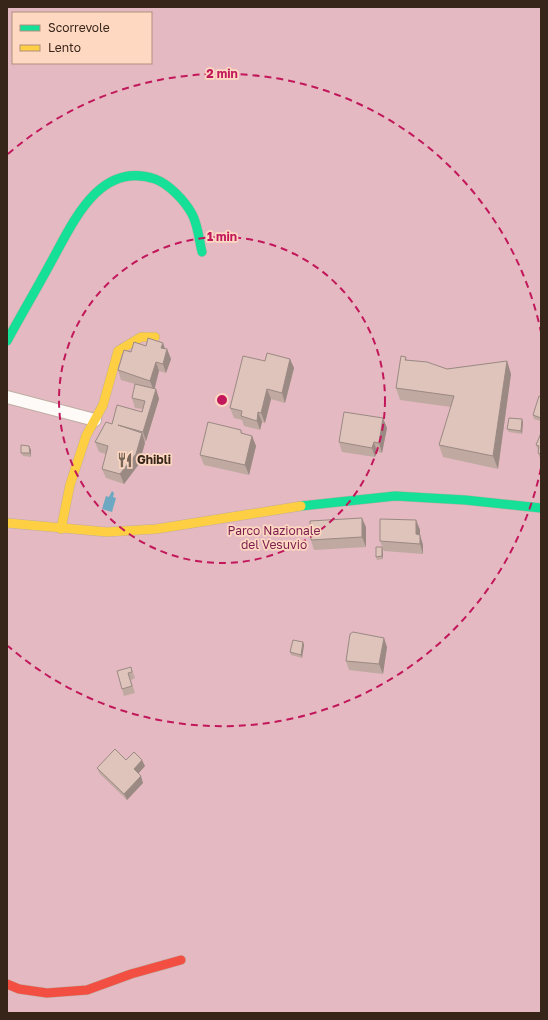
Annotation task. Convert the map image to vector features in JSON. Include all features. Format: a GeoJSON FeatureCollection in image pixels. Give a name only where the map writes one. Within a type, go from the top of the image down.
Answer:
{"type":"FeatureCollection","features":[{"type":"Feature","properties":{"kind":"street"},"geometry":{"type":"LineString","coordinates":[[7,341],[83,205],[94,192],[110,183],[128,176],[144,176],[160,180],[176,194],[192,213],[202,252]]}},
{"type":"Feature","properties":{"kind":"street"},"geometry":{"type":"LineString","coordinates":[[61,529],[70,485],[86,436],[103,405],[118,351],[141,337],[155,337]]}},
{"type":"Feature","properties":{"kind":"street"},"geometry":{"type":"LineString","coordinates":[[7,397],[95,420]]}},
{"type":"Feature","properties":{"kind":"street"},"geometry":{"type":"LineString","coordinates":[[7,523],[108,532],[156,529],[263,511],[339,501],[395,496],[452,499],[541,508]]}},
{"type":"Feature","properties":{"kind":"street"},"geometry":{"type":"LineString","coordinates":[[7,984],[19,989],[47,993],[87,990],[131,974],[181,960]]}},
{"type":"Feature","properties":{"kind":"green space","name":"Parco Nazionale del Vesuvio"},"geometry":{"type":"Polygon","coordinates":[[[7,7],[541,7],[541,1013],[7,1013],[7,7]]]}},
{"type":"Feature","properties":{"kind":"water"},"geometry":{"type":"Polygon","coordinates":[[[112,491],[114,493],[113,497],[116,498],[112,512],[102,509],[106,496],[109,497],[112,491]]]}},
{"type":"Feature","properties":{"kind":"building"},"geometry":{"type":"Polygon","coordinates":[[[148,338],[163,343],[161,348],[167,349],[163,364],[156,362],[150,381],[118,370],[124,350],[131,352],[134,342],[146,346],[148,338]]]}},
{"type":"Feature","properties":{"kind":"building"},"geometry":{"type":"Polygon","coordinates":[[[267,353],[290,359],[282,393],[267,389],[261,413],[258,412],[257,421],[241,416],[242,411],[230,408],[243,356],[265,361],[267,353]]]}},
{"type":"Feature","properties":{"kind":"building"},"geometry":{"type":"Polygon","coordinates":[[[401,356],[406,357],[405,360],[427,362],[447,369],[507,361],[493,456],[439,445],[454,396],[396,388],[401,356]]]}},
{"type":"Feature","properties":{"kind":"building"},"geometry":{"type":"Polygon","coordinates":[[[135,384],[156,389],[143,432],[118,425],[142,433],[136,454],[120,474],[102,469],[108,446],[95,442],[106,422],[112,424],[117,405],[142,412],[145,401],[132,398],[135,384]]]}},
{"type":"Feature","properties":{"kind":"building"},"geometry":{"type":"Polygon","coordinates":[[[539,396],[541,397],[541,418],[533,415],[539,396]]]}},
{"type":"Feature","properties":{"kind":"building"},"geometry":{"type":"Polygon","coordinates":[[[344,412],[383,418],[379,443],[374,442],[372,448],[339,442],[344,412]]]}},
{"type":"Feature","properties":{"kind":"building"},"geometry":{"type":"Polygon","coordinates":[[[509,418],[522,419],[521,431],[507,429],[509,418]]]}},
{"type":"Feature","properties":{"kind":"building"},"geometry":{"type":"Polygon","coordinates":[[[208,422],[241,430],[241,433],[252,436],[245,465],[200,455],[208,422]]]}},
{"type":"Feature","properties":{"kind":"building"},"geometry":{"type":"Polygon","coordinates":[[[541,433],[541,454],[538,453],[539,446],[536,445],[541,433]]]}},
{"type":"Feature","properties":{"kind":"building"},"geometry":{"type":"Polygon","coordinates":[[[21,445],[29,446],[30,453],[21,453],[21,445]]]}},
{"type":"Feature","properties":{"kind":"building"},"geometry":{"type":"Polygon","coordinates":[[[362,518],[362,537],[311,540],[310,521],[362,518]]]}},
{"type":"Feature","properties":{"kind":"building"},"geometry":{"type":"Polygon","coordinates":[[[380,519],[416,520],[416,534],[420,535],[420,544],[380,541],[380,519]]]}},
{"type":"Feature","properties":{"kind":"building"},"geometry":{"type":"Polygon","coordinates":[[[376,547],[382,547],[382,556],[376,557],[376,547]]]}},
{"type":"Feature","properties":{"kind":"building"},"geometry":{"type":"Polygon","coordinates":[[[353,632],[384,638],[379,664],[346,661],[350,634],[353,632]]]}},
{"type":"Feature","properties":{"kind":"building"},"geometry":{"type":"Polygon","coordinates":[[[293,640],[303,642],[301,655],[290,652],[293,640]]]}},
{"type":"Feature","properties":{"kind":"building"},"geometry":{"type":"Polygon","coordinates":[[[131,667],[132,672],[128,673],[132,686],[122,689],[117,671],[131,667]]]}},
{"type":"Feature","properties":{"kind":"building"},"geometry":{"type":"Polygon","coordinates":[[[115,749],[126,760],[134,752],[142,760],[134,769],[141,776],[124,794],[97,768],[115,749]]]}},
{"type":"Feature","properties":{"kind":"traffic: fast"},"geometry":{"type":"LineString","coordinates":[[7,341],[78,215],[89,200],[103,187],[118,179],[135,176],[155,179],[171,189],[185,204],[194,218],[202,252]]}},
{"type":"Feature","properties":{"kind":"traffic: fast"},"geometry":{"type":"LineString","coordinates":[[301,506],[395,496],[465,500],[541,508]]}},
{"type":"Feature","properties":{"kind":"traffic: slow"},"geometry":{"type":"LineString","coordinates":[[61,529],[70,485],[86,436],[103,405],[118,351],[141,337],[155,337]]}},
{"type":"Feature","properties":{"kind":"traffic: slow"},"geometry":{"type":"LineString","coordinates":[[7,523],[107,532],[156,529],[301,506]]}},
{"type":"Feature","properties":{"kind":"traffic: jam"},"geometry":{"type":"LineString","coordinates":[[7,984],[19,989],[47,993],[87,990],[131,974],[181,960]]}},
{"type":"Feature","properties":{"kind":"place","name":"Ghibli"},"geometry":{"type":"Point","coordinates":[125,460]}}]}
